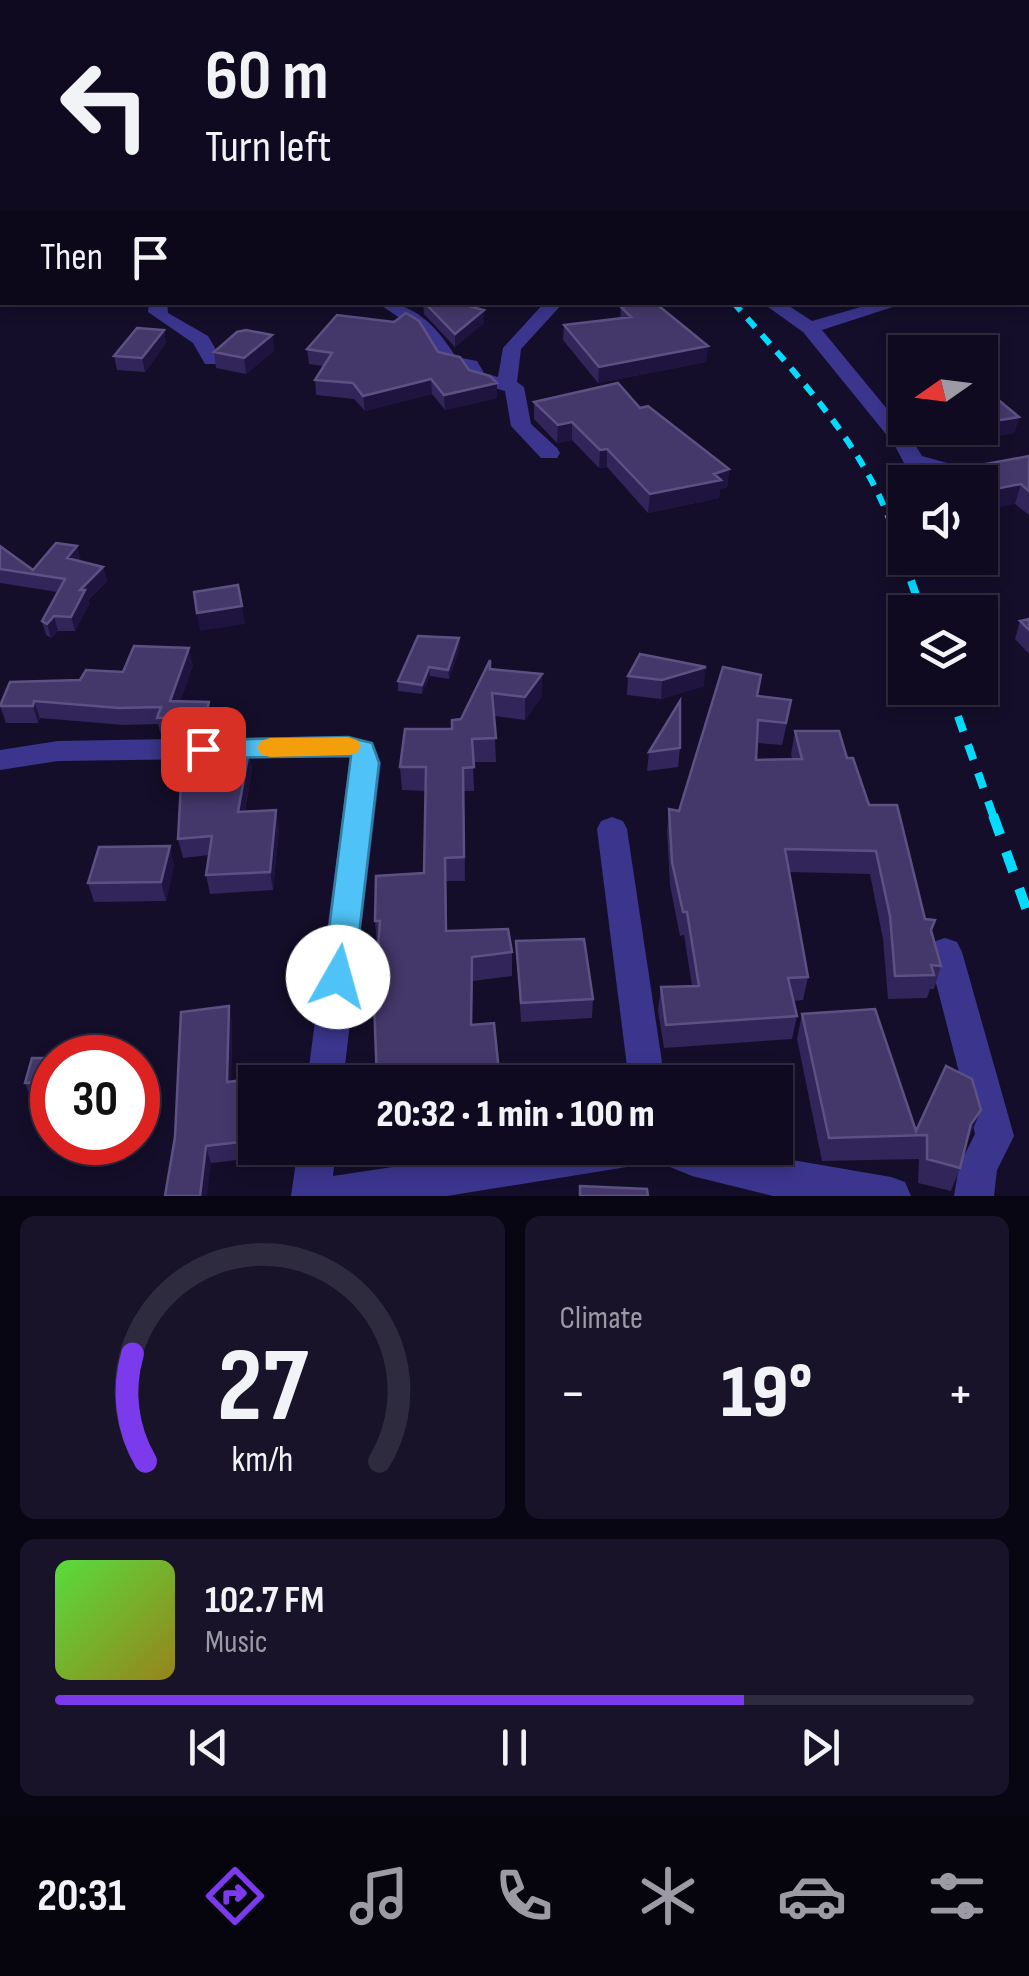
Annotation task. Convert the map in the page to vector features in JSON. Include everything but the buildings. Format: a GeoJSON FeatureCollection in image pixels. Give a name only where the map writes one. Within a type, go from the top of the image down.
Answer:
{"type":"FeatureCollection","features":[{"type":"Feature","properties":{"kind":"street"},"geometry":{"type":"LineString","coordinates":[[158,305],[157,312],[201,340],[212,360]]}},
{"type":"Feature","properties":{"kind":"street"},"geometry":{"type":"LineString","coordinates":[[391,305],[428,329],[449,362],[470,365],[477,378],[507,382],[518,392],[522,426],[550,453]]}},
{"type":"Feature","properties":{"kind":"street"},"geometry":{"type":"LineString","coordinates":[[507,382],[512,348],[551,305]]}},
{"type":"Feature","properties":{"kind":"street"},"geometry":{"type":"LineString","coordinates":[[775,305],[810,328],[904,442],[913,460],[971,477],[1029,463]]}},
{"type":"Feature","properties":{"kind":"street"},"geometry":{"type":"LineString","coordinates":[[810,328],[889,305]]}},
{"type":"Feature","properties":{"kind":"street"},"geometry":{"type":"LineString","coordinates":[[0,760],[58,751],[348,746],[363,750],[366,763],[327,1065]]}},
{"type":"Feature","properties":{"kind":"street"},"geometry":{"type":"LineString","coordinates":[[612,829],[645,1065]]}},
{"type":"Feature","properties":{"kind":"street"},"geometry":{"type":"LineString","coordinates":[[944,952],[995,1136],[978,1166],[974,1196]]}},
{"type":"Feature","properties":{"kind":"street"},"geometry":{"type":"LineString","coordinates":[[311,1196],[315,1165]]}},
{"type":"Feature","properties":{"kind":"street"},"geometry":{"type":"LineString","coordinates":[[328,1196],[525,1165]]}},
{"type":"Feature","properties":{"kind":"street"},"geometry":{"type":"LineString","coordinates":[[709,1165],[761,1178],[890,1196]]}},
{"type":"Feature","properties":{"kind":"railway"},"geometry":{"type":"LineString","coordinates":[[736,305],[844,436],[888,517]]}},
{"type":"Feature","properties":{"kind":"railway"},"geometry":{"type":"LineString","coordinates":[[909,575],[916,595]]}},
{"type":"Feature","properties":{"kind":"railway"},"geometry":{"type":"LineString","coordinates":[[954,705],[994,818]]}},
{"type":"Feature","properties":{"kind":"railway"},"geometry":{"type":"LineString","coordinates":[[993,815],[1029,916]]}},
{"type":"Feature","properties":{"kind":"slow traffic"},"geometry":{"type":"LineString","coordinates":[[270,748],[348,746]]}},
{"type":"Feature","properties":{"kind":"route"},"geometry":{"type":"LineString","coordinates":[[203,749],[348,746],[363,750],[366,763],[338,977]]}}]}
